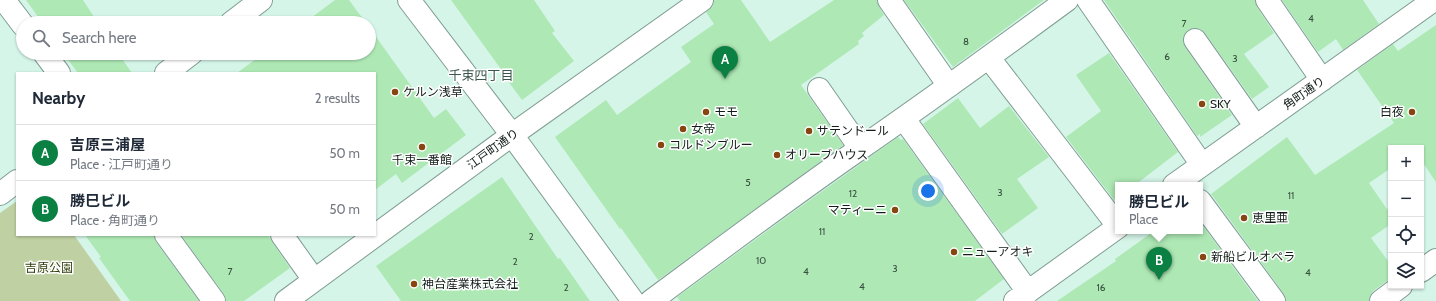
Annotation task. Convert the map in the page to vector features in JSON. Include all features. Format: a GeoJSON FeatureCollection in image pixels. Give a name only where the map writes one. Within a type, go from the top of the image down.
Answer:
{"type":"FeatureCollection","features":[{"type":"Feature","properties":{"kind":"street"},"geometry":{"type":"LineString","coordinates":[[4,0],[16,16]]}},
{"type":"Feature","properties":{"kind":"street"},"geometry":{"type":"LineString","coordinates":[[240,16],[260,0]]}},
{"type":"Feature","properties":{"kind":"street","name":"江戸町通り"},"geometry":{"type":"LineString","coordinates":[[376,235],[512,135],[702,0]]}},
{"type":"Feature","properties":{"kind":"street"},"geometry":{"type":"LineString","coordinates":[[889,0],[949,86]]}},
{"type":"Feature","properties":{"kind":"street"},"geometry":{"type":"LineString","coordinates":[[651,301],[860,148],[904,119],[1067,0]]}},
{"type":"Feature","properties":{"kind":"street"},"geometry":{"type":"LineString","coordinates":[[1088,0],[1202,165]]}},
{"type":"Feature","properties":{"kind":"street"},"geometry":{"type":"LineString","coordinates":[[1267,0],[1322,80]]}},
{"type":"Feature","properties":{"kind":"street","name":"角町通り"},"geometry":{"type":"LineString","coordinates":[[1183,182],[1202,165],[1434,0]]}},
{"type":"Feature","properties":{"kind":"street"},"geometry":{"type":"LineString","coordinates":[[413,2],[633,301]]}},
{"type":"Feature","properties":{"kind":"street"},"geometry":{"type":"LineString","coordinates":[[1195,40],[1256,127]]}},
{"type":"Feature","properties":{"kind":"street"},"geometry":{"type":"LineString","coordinates":[[989,58],[1115,223]]}},
{"type":"Feature","properties":{"kind":"street"},"geometry":{"type":"LineString","coordinates":[[49,60],[58,72]]}},
{"type":"Feature","properties":{"kind":"street"},"geometry":{"type":"LineString","coordinates":[[167,72],[183,60]]}},
{"type":"Feature","properties":{"kind":"street"},"geometry":{"type":"LineString","coordinates":[[819,89],[860,148]]}},
{"type":"Feature","properties":{"kind":"street"},"geometry":{"type":"LineString","coordinates":[[904,119],[1022,296],[1115,229]]}},
{"type":"Feature","properties":{"kind":"street"},"geometry":{"type":"LineString","coordinates":[[0,194],[16,182]]}},
{"type":"Feature","properties":{"kind":"street"},"geometry":{"type":"LineString","coordinates":[[1203,205],[1274,301]]}},
{"type":"Feature","properties":{"kind":"street"},"geometry":{"type":"LineString","coordinates":[[167,236],[214,301]]}},
{"type":"Feature","properties":{"kind":"street"},"geometry":{"type":"LineString","coordinates":[[283,236],[314,280]]}},
{"type":"Feature","properties":{"kind":"street","name":"江戸町通り"},"geometry":{"type":"LineString","coordinates":[[286,301],[374,236]]}},
{"type":"Feature","properties":{"kind":"street"},"geometry":{"type":"LineString","coordinates":[[1424,269],[1436,260]]}},
{"type":"Feature","properties":{"kind":"street"},"geometry":{"type":"LineString","coordinates":[[1381,301],[1397,289]]}},
{"type":"Feature","properties":{"kind":"green space","name":"吉原公園"},"geometry":{"type":"Polygon","coordinates":[[[16,202],[16,236],[75,236],[121,301],[0,301],[0,213],[16,202]]]}},
{"type":"Feature","properties":{"kind":"building"},"geometry":{"type":"Polygon","coordinates":[[[26,0],[83,0],[93,16],[37,16],[26,0]]]}},
{"type":"Feature","properties":{"kind":"building"},"geometry":{"type":"Polygon","coordinates":[[[335,0],[349,0],[361,16],[313,16],[335,0]]]}},
{"type":"Feature","properties":{"kind":"building"},"geometry":{"type":"Polygon","coordinates":[[[451,0],[534,0],[555,31],[552,33],[574,61],[522,100],[451,0]]]}},
{"type":"Feature","properties":{"kind":"building"},"geometry":{"type":"Polygon","coordinates":[[[714,0],[741,0],[770,42],[834,0],[877,0],[884,15],[862,33],[864,36],[858,41],[859,44],[801,85],[843,145],[658,280],[555,137],[606,100],[617,115],[691,62],[681,47],[714,24],[706,12],[713,6],[714,0]]]}},
{"type":"Feature","properties":{"kind":"building"},"geometry":{"type":"Polygon","coordinates":[[[904,0],[1044,0],[953,67],[904,0]]]}},
{"type":"Feature","properties":{"kind":"building"},"geometry":{"type":"Polygon","coordinates":[[[1104,0],[1255,0],[1257,7],[1274,33],[1244,54],[1269,87],[1252,99],[1205,33],[1200,29],[1194,28],[1188,30],[1184,35],[1183,41],[1185,47],[1232,115],[1200,137],[1200,134],[1197,136],[1104,0]]]}},
{"type":"Feature","properties":{"kind":"building"},"geometry":{"type":"Polygon","coordinates":[[[1282,0],[1363,0],[1379,24],[1343,50],[1336,39],[1318,52],[1282,0]]]}},
{"type":"Feature","properties":{"kind":"building"},"geometry":{"type":"Polygon","coordinates":[[[1436,25],[1436,182],[1424,164],[1424,145],[1388,145],[1388,170],[1369,183],[1388,211],[1388,226],[1371,238],[1388,261],[1388,280],[1373,291],[1369,301],[1286,301],[1284,294],[1211,194],[1287,137],[1315,175],[1394,123],[1357,70],[1393,44],[1398,51],[1436,25]]]}},
{"type":"Feature","properties":{"kind":"building"},"geometry":{"type":"Polygon","coordinates":[[[376,37],[434,118],[446,109],[466,135],[402,183],[396,174],[376,189],[376,72],[238,72],[255,60],[376,60],[376,37]]]}},
{"type":"Feature","properties":{"kind":"building"},"geometry":{"type":"Polygon","coordinates":[[[1109,53],[1178,152],[1139,182],[1115,182],[1114,200],[1066,137],[1101,111],[1076,75],[1109,53]]]}},
{"type":"Feature","properties":{"kind":"building"},"geometry":{"type":"Polygon","coordinates":[[[68,60],[123,60],[131,72],[77,72],[68,60]]]}},
{"type":"Feature","properties":{"kind":"building"},"geometry":{"type":"Polygon","coordinates":[[[958,98],[980,128],[1009,106],[1049,157],[1017,179],[1038,208],[1002,234],[923,124],[958,98]]]}},
{"type":"Feature","properties":{"kind":"building"},"geometry":{"type":"Polygon","coordinates":[[[898,137],[901,140],[903,139],[1004,279],[975,301],[680,301],[677,297],[789,215],[898,137]]]}},
{"type":"Feature","properties":{"kind":"building"},"geometry":{"type":"Polygon","coordinates":[[[502,177],[558,259],[560,258],[590,301],[401,301],[376,266],[502,177]]]}},
{"type":"Feature","properties":{"kind":"building"},"geometry":{"type":"Polygon","coordinates":[[[1203,226],[1258,301],[1057,301],[1116,261],[1115,259],[1150,234],[1203,234],[1203,226]]]}},
{"type":"Feature","properties":{"kind":"building"},"geometry":{"type":"Polygon","coordinates":[[[86,236],[154,236],[156,242],[199,301],[130,301],[99,258],[101,257],[86,236]]]}},
{"type":"Feature","properties":{"kind":"building"},"geometry":{"type":"Polygon","coordinates":[[[182,236],[269,236],[290,268],[244,301],[226,301],[224,294],[182,236]]]}},
{"type":"Feature","properties":{"kind":"place","name":"吉原三浦屋"},"geometry":{"type":"Point","coordinates":[725,79]}},
{"type":"Feature","properties":{"kind":"place","name":"ケルン浅草"},"geometry":{"type":"Point","coordinates":[395,92]}},
{"type":"Feature","properties":{"kind":"place","name":"SKY"},"geometry":{"type":"Point","coordinates":[1202,104]}},
{"type":"Feature","properties":{"kind":"place","name":"モモ"},"geometry":{"type":"Point","coordinates":[706,112]}},
{"type":"Feature","properties":{"kind":"place","name":"白夜"},"geometry":{"type":"Point","coordinates":[1412,112]}},
{"type":"Feature","properties":{"kind":"place","name":"女帝"},"geometry":{"type":"Point","coordinates":[683,129]}},
{"type":"Feature","properties":{"kind":"place","name":"サテンドール"},"geometry":{"type":"Point","coordinates":[809,131]}},
{"type":"Feature","properties":{"kind":"place","name":"コルドンブルー"},"geometry":{"type":"Point","coordinates":[661,145]}},
{"type":"Feature","properties":{"kind":"place","name":"千束一番館"},"geometry":{"type":"Point","coordinates":[422,147]}},
{"type":"Feature","properties":{"kind":"place","name":"オリーブハウス"},"geometry":{"type":"Point","coordinates":[777,155]}},
{"type":"Feature","properties":{"kind":"place","name":"マティーニ"},"geometry":{"type":"Point","coordinates":[895,210]}},
{"type":"Feature","properties":{"kind":"place","name":"恵里亜"},"geometry":{"type":"Point","coordinates":[1244,218]}},
{"type":"Feature","properties":{"kind":"place","name":"ニューアオキ"},"geometry":{"type":"Point","coordinates":[954,252]}},
{"type":"Feature","properties":{"kind":"place","name":"新船ビルオペラ"},"geometry":{"type":"Point","coordinates":[1203,257]}},
{"type":"Feature","properties":{"kind":"place","name":"勝巳ビル"},"geometry":{"type":"Point","coordinates":[1159,280]}},
{"type":"Feature","properties":{"kind":"place","name":"神台産業株式会社"},"geometry":{"type":"Point","coordinates":[414,284]}},
{"type":"Feature","properties":{"kind":"district","name":"千束四丁目"},"geometry":{"type":"Point","coordinates":[481,75]}}]}
